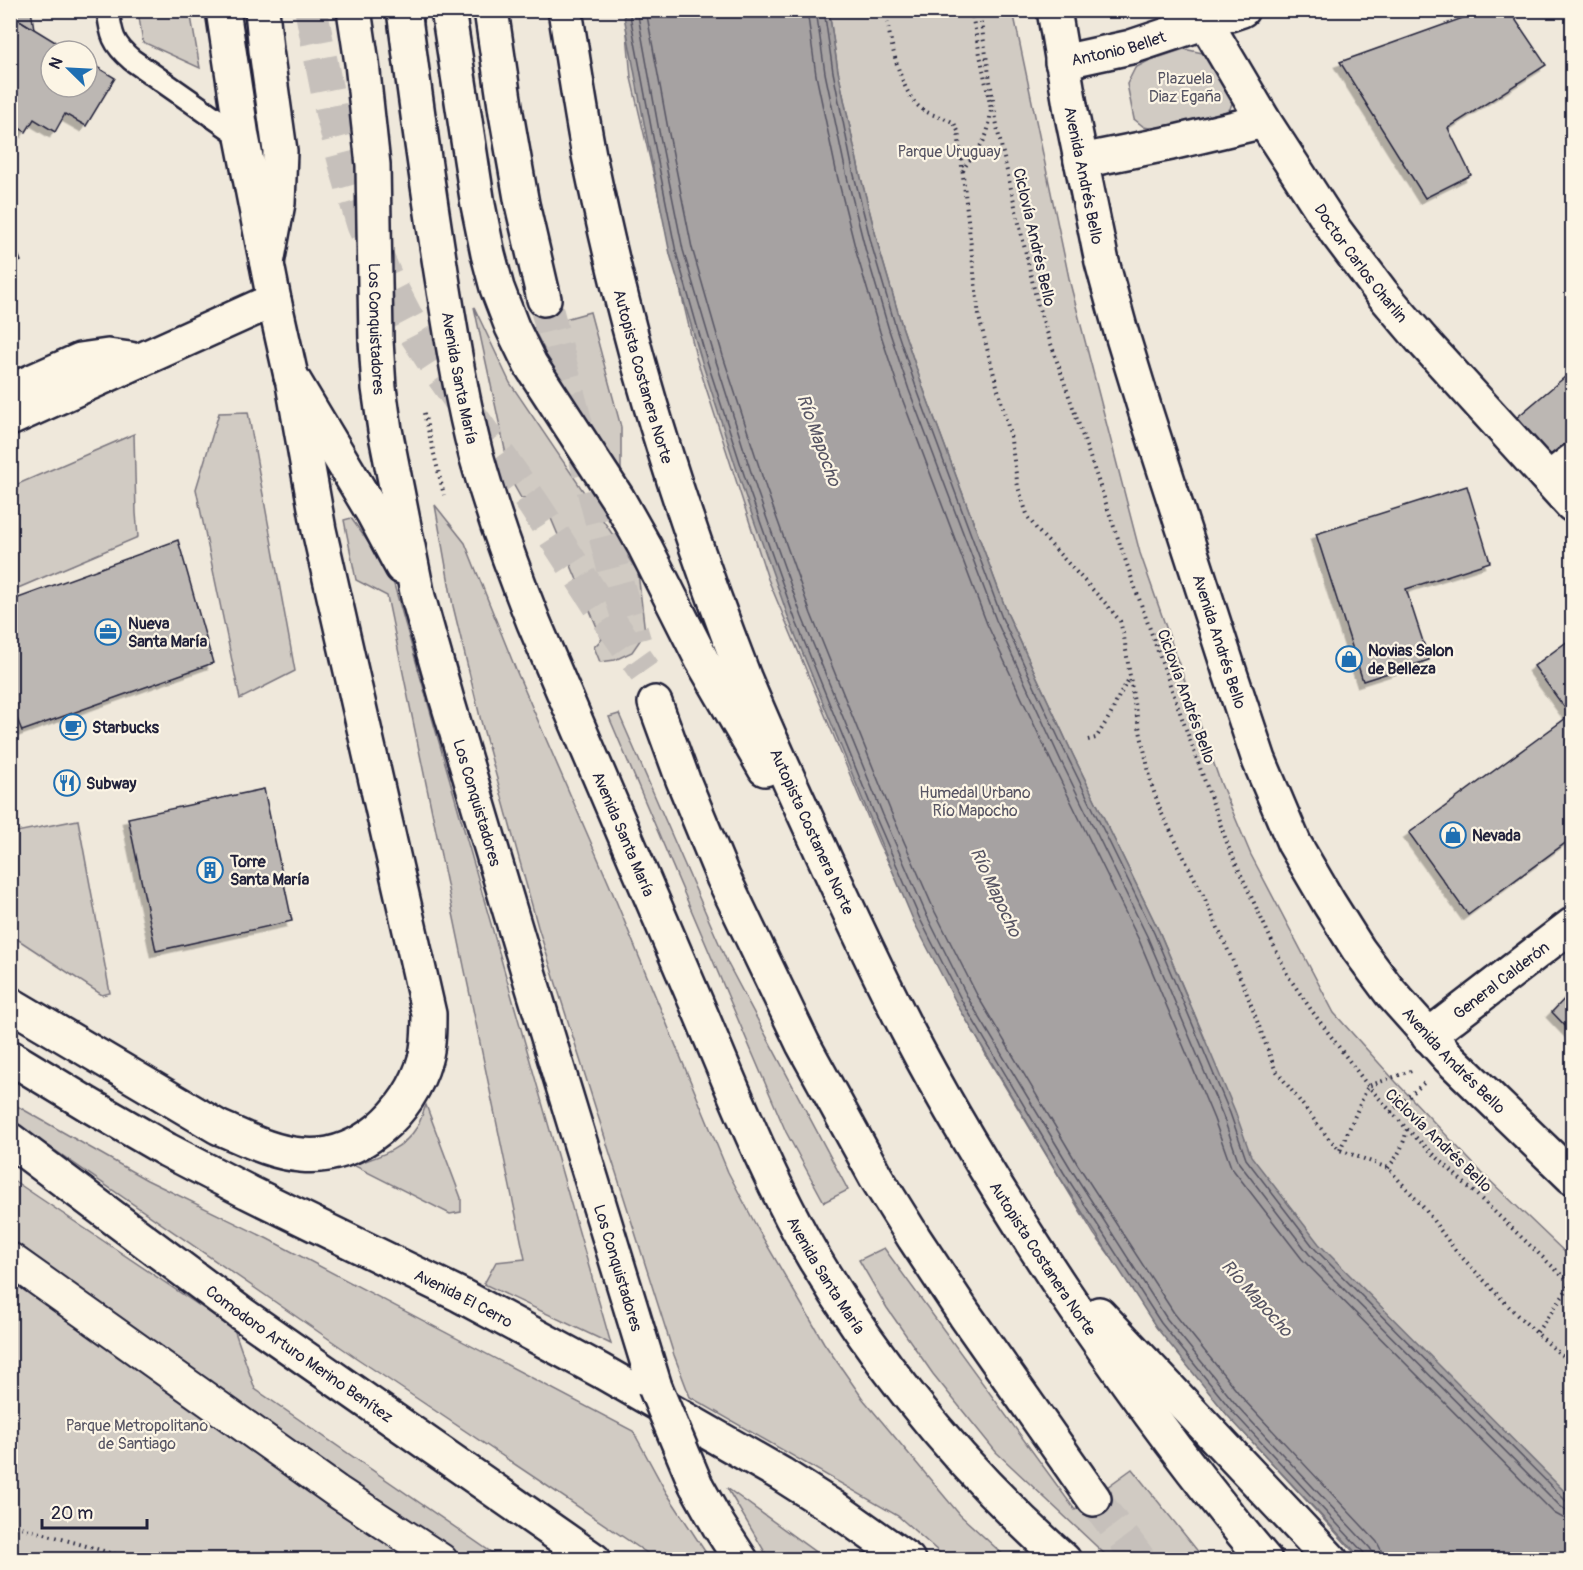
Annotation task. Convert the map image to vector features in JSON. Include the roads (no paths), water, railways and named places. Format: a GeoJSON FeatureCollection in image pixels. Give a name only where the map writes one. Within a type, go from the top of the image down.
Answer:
{"type":"FeatureCollection","features":[{"type":"Feature","properties":{"kind":"main road"},"geometry":{"type":"LineString","coordinates":[[10,1004],[218,1127],[257,1143],[300,1155],[322,1155],[345,1149],[380,1129],[406,1099],[425,1059],[429,1014],[319,530],[291,376],[242,137],[223,10]]}},
{"type":"Feature","properties":{"kind":"main road"},"geometry":{"type":"LineString","coordinates":[[262,10],[280,151],[278,203],[267,263]]}},
{"type":"Feature","properties":{"kind":"main road","name":"Los Conquistadores"},"geometry":{"type":"LineString","coordinates":[[354,10],[373,165],[379,388],[387,441],[418,597],[486,833],[655,1387],[696,1485],[741,1560]]}},
{"type":"Feature","properties":{"kind":"main road","name":"Avenida Santa María"},"geometry":{"type":"LineString","coordinates":[[404,10],[441,269],[471,433],[488,497],[509,561],[547,653],[736,1096],[777,1188],[813,1257],[876,1352],[915,1403],[975,1473],[1064,1560]]}},
{"type":"Feature","properties":{"kind":"main road"},"geometry":{"type":"LineString","coordinates":[[448,10],[488,254],[497,288],[512,327],[530,364],[618,499],[734,717],[835,880]]}},
{"type":"Feature","properties":{"kind":"main road"},"geometry":{"type":"LineString","coordinates":[[491,10],[520,192],[544,298]]}},
{"type":"Feature","properties":{"kind":"main road","name":"Autopista Costanera Norte"},"geometry":{"type":"LineString","coordinates":[[565,10],[589,155],[632,336],[663,447],[705,573],[746,680],[782,764],[907,1029],[953,1113],[1030,1240],[1103,1349],[1207,1489],[1265,1560]]}},
{"type":"Feature","properties":{"kind":"main road","name":"Avenida Andrés Bello"},"geometry":{"type":"LineString","coordinates":[[1054,10],[1062,62],[1102,262],[1123,338],[1259,760],[1294,843],[1358,949],[1390,992],[1438,1047],[1572,1177]]}},
{"type":"Feature","properties":{"kind":"main road","name":"Antonio Bellet"},"geometry":{"type":"LineString","coordinates":[[1062,62],[1131,47],[1242,10]]}},
{"type":"Feature","properties":{"kind":"main road","name":"Doctor Carlos Charlin"},"geometry":{"type":"LineString","coordinates":[[1206,23],[1264,121],[1336,232],[1381,292],[1420,339],[1561,470],[1572,505]]}},
{"type":"Feature","properties":{"kind":"main road"},"geometry":{"type":"LineString","coordinates":[[1081,161],[1264,121]]}},
{"type":"Feature","properties":{"kind":"main road"},"geometry":{"type":"LineString","coordinates":[[10,419],[274,300]]}},
{"type":"Feature","properties":{"kind":"main road"},"geometry":{"type":"LineString","coordinates":[[10,391],[80,360],[108,356],[140,360]]}},
{"type":"Feature","properties":{"kind":"main road"},"geometry":{"type":"LineString","coordinates":[[291,376],[373,513],[418,597]]}},
{"type":"Feature","properties":{"kind":"main road"},"geometry":{"type":"LineString","coordinates":[[655,704],[723,877],[803,1044],[865,1157],[958,1305],[1094,1499]]}},
{"type":"Feature","properties":{"kind":"main road","name":"General Calderón"},"geometry":{"type":"LineString","coordinates":[[1438,1047],[1572,925]]}},
{"type":"Feature","properties":{"kind":"main road","name":"Avenida El Cerro"},"geometry":{"type":"LineString","coordinates":[[10,1057],[167,1150],[460,1295],[620,1382],[781,1474],[836,1509],[908,1560]]}},
{"type":"Feature","properties":{"kind":"main road","name":"Comodoro Arturo Merino Benítez"},"geometry":{"type":"LineString","coordinates":[[10,1140],[242,1314],[594,1560]]}},
{"type":"Feature","properties":{"kind":"main road"},"geometry":{"type":"LineString","coordinates":[[1030,1240],[1331,1560]]}},
{"type":"Feature","properties":{"kind":"street"},"geometry":{"type":"LineString","coordinates":[[10,1258],[336,1491],[441,1560]]}},
{"type":"Feature","properties":{"kind":"lane"},"geometry":{"type":"LineString","coordinates":[[108,10],[111,29],[118,49],[242,137]]}},
{"type":"Feature","properties":{"kind":"water","name":"Humedal Urbano Río Mapocho"},"geometry":{"type":"Polygon","coordinates":[[[623,11],[829,11],[838,71],[859,170],[879,248],[922,385],[1008,615],[1159,931],[1235,1111],[1251,1156],[1319,1244],[1572,1499],[1572,1559],[1362,1559],[1228,1416],[1156,1327],[1059,1176],[958,1006],[914,922],[790,622],[745,495],[670,254],[623,11]]]}},
{"type":"Feature","properties":{"kind":"tunnel"},"geometry":{"type":"LineString","coordinates":[[311,10],[331,111],[346,168],[363,225],[387,279],[416,335],[442,375],[534,505],[608,619],[645,671]]}},
{"type":"Feature","properties":{"kind":"tunnel"},"geometry":{"type":"LineString","coordinates":[[544,299],[618,586],[635,642]]}},
{"type":"Feature","properties":{"kind":"tunnel"},"geometry":{"type":"LineString","coordinates":[[1094,1499],[1140,1560]]}},
{"type":"Feature","properties":{"kind":"place","name":"Nueva Santa María"},"geometry":{"type":"Point","coordinates":[108,632]}},
{"type":"Feature","properties":{"kind":"place","name":"Novias Salon de Belleza"},"geometry":{"type":"Point","coordinates":[1349,659]}},
{"type":"Feature","properties":{"kind":"place","name":"Starbucks"},"geometry":{"type":"Point","coordinates":[73,727]}},
{"type":"Feature","properties":{"kind":"place","name":"Subway"},"geometry":{"type":"Point","coordinates":[67,783]}},
{"type":"Feature","properties":{"kind":"place","name":"Nevada"},"geometry":{"type":"Point","coordinates":[1453,835]}},
{"type":"Feature","properties":{"kind":"place","name":"Torre Santa María"},"geometry":{"type":"Point","coordinates":[210,870]}},
{"type":"Feature","properties":{"kind":"park label","name":"Plazuela Diaz Egaña"},"geometry":{"type":"Point","coordinates":[1185,87]}},
{"type":"Feature","properties":{"kind":"park label","name":"Parque Uruguay"},"geometry":{"type":"Point","coordinates":[949,151]}},
{"type":"Feature","properties":{"kind":"park label","name":"Parque Metropolitano de Santiago"},"geometry":{"type":"Point","coordinates":[137,1434]}},
{"type":"Feature","properties":{"kind":"water label","name":"Río Mapocho"},"geometry":{"type":"Point","coordinates":[819,440]}},
{"type":"Feature","properties":{"kind":"water label","name":"Río Mapocho"},"geometry":{"type":"Point","coordinates":[996,892]}},
{"type":"Feature","properties":{"kind":"water label","name":"Río Mapocho"},"geometry":{"type":"Point","coordinates":[1257,1298]}}]}
